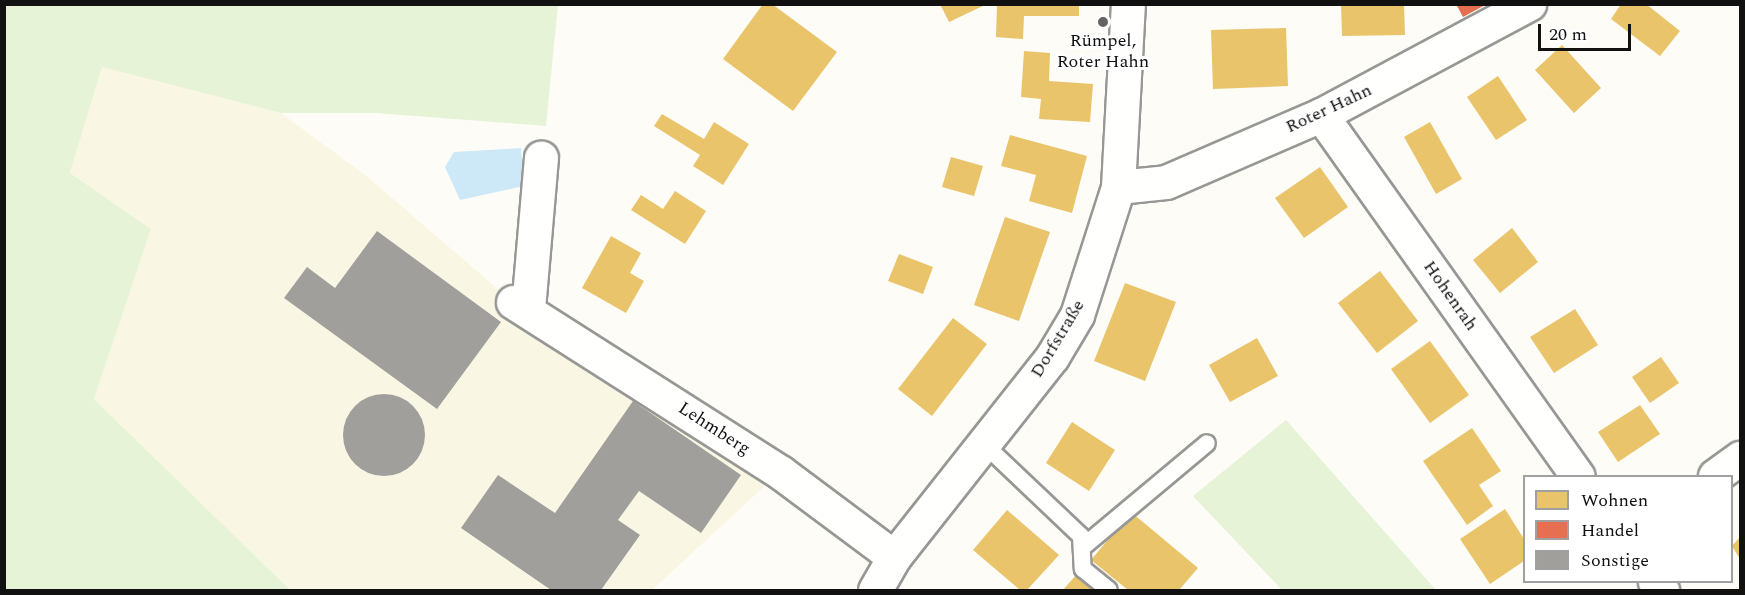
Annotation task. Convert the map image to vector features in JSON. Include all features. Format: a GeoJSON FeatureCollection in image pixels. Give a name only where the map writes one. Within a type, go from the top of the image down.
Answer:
{"type":"FeatureCollection","features":[{"type":"Feature","properties":{"kind":"street","name":"Dorfstraße"},"geometry":{"type":"LineString","coordinates":[[875,591],[894,557],[985,446],[1077,315],[1118,187],[1128,4]]}},
{"type":"Feature","properties":{"kind":"street","name":"Roter Hahn"},"geometry":{"type":"LineString","coordinates":[[1118,187],[1166,182],[1321,115],[1529,4]]}},
{"type":"Feature","properties":{"kind":"street","name":"Hohenrah"},"geometry":{"type":"LineString","coordinates":[[1321,115],[1577,475]]}},
{"type":"Feature","properties":{"kind":"street","name":"Lehmberg"},"geometry":{"type":"LineString","coordinates":[[541,158],[520,306],[780,472],[894,557]]}},
{"type":"Feature","properties":{"kind":"street"},"geometry":{"type":"LineString","coordinates":[[1718,475],[1740,458]]}},
{"type":"Feature","properties":{"kind":"lane"},"geometry":{"type":"LineString","coordinates":[[1084,546],[1207,443]]}},
{"type":"Feature","properties":{"kind":"lane"},"geometry":{"type":"LineString","coordinates":[[985,446],[1061,515],[1084,546],[1083,569],[1108,591]]}},
{"type":"Feature","properties":{"kind":"shaded area"},"geometry":{"type":"Polygon","coordinates":[[[102,67],[281,113],[369,178],[513,302],[780,472],[652,590],[290,590],[94,399],[151,229],[70,173],[102,67]]]}},
{"type":"Feature","properties":{"kind":"green space"},"geometry":{"type":"Polygon","coordinates":[[[4,5],[558,5],[546,126],[376,113],[281,113],[102,67],[70,173],[151,229],[94,399],[290,590],[5,590],[4,5]]]}},
{"type":"Feature","properties":{"kind":"green space"},"geometry":{"type":"Polygon","coordinates":[[[1286,420],[1436,590],[1282,590],[1193,496],[1286,420]]]}},
{"type":"Feature","properties":{"kind":"water"},"geometry":{"type":"Polygon","coordinates":[[[521,148],[524,186],[460,200],[445,167],[454,152],[521,148]]]}},
{"type":"Feature","properties":{"kind":"building: Wohnen"},"geometry":{"type":"Polygon","coordinates":[[[763,4],[772,4],[837,52],[793,111],[723,59],[763,4]]]}},
{"type":"Feature","properties":{"kind":"building: Wohnen"},"geometry":{"type":"Polygon","coordinates":[[[940,4],[987,4],[949,22],[940,4]]]}},
{"type":"Feature","properties":{"kind":"building: Wohnen"},"geometry":{"type":"Polygon","coordinates":[[[1079,4],[1079,16],[1024,16],[1023,39],[996,37],[997,5],[1079,4]]]}},
{"type":"Feature","properties":{"kind":"building: Wohnen"},"geometry":{"type":"Polygon","coordinates":[[[1341,4],[1404,4],[1405,35],[1342,36],[1341,4]]]}},
{"type":"Feature","properties":{"kind":"building: Wohnen"},"geometry":{"type":"Polygon","coordinates":[[[1621,4],[1646,4],[1680,31],[1660,56],[1611,19],[1621,4]]]}},
{"type":"Feature","properties":{"kind":"building: Wohnen"},"geometry":{"type":"Polygon","coordinates":[[[1286,28],[1288,86],[1213,89],[1211,30],[1286,28]]]}},
{"type":"Feature","properties":{"kind":"building: Wohnen"},"geometry":{"type":"Polygon","coordinates":[[[1562,45],[1601,88],[1574,113],[1535,70],[1562,45]]]}},
{"type":"Feature","properties":{"kind":"building: Wohnen"},"geometry":{"type":"Polygon","coordinates":[[[1024,51],[1050,53],[1049,81],[1093,84],[1090,122],[1039,119],[1041,99],[1021,97],[1024,51]]]}},
{"type":"Feature","properties":{"kind":"building: Wohnen"},"geometry":{"type":"Polygon","coordinates":[[[1498,76],[1527,120],[1496,140],[1467,97],[1498,76]]]}},
{"type":"Feature","properties":{"kind":"building: Wohnen"},"geometry":{"type":"Polygon","coordinates":[[[662,114],[704,139],[714,122],[749,144],[723,185],[693,166],[700,155],[654,126],[662,114]]]}},
{"type":"Feature","properties":{"kind":"building: Wohnen"},"geometry":{"type":"Polygon","coordinates":[[[1430,122],[1462,179],[1436,194],[1404,137],[1430,122]]]}},
{"type":"Feature","properties":{"kind":"building: Wohnen"},"geometry":{"type":"Polygon","coordinates":[[[1010,135],[1087,156],[1072,213],[1029,201],[1036,175],[1001,166],[1010,135]]]}},
{"type":"Feature","properties":{"kind":"building: Wohnen"},"geometry":{"type":"Polygon","coordinates":[[[951,157],[983,166],[974,196],[942,187],[951,157]]]}},
{"type":"Feature","properties":{"kind":"building: Wohnen"},"geometry":{"type":"Polygon","coordinates":[[[1320,167],[1348,207],[1304,238],[1275,198],[1320,167]]]}},
{"type":"Feature","properties":{"kind":"building: Wohnen"},"geometry":{"type":"Polygon","coordinates":[[[675,191],[706,211],[685,244],[631,210],[641,195],[663,209],[675,191]]]}},
{"type":"Feature","properties":{"kind":"building: Wohnen"},"geometry":{"type":"Polygon","coordinates":[[[1005,217],[1050,232],[1019,321],[974,305],[1005,217]]]}},
{"type":"Feature","properties":{"kind":"building: Wohnen"},"geometry":{"type":"Polygon","coordinates":[[[1512,228],[1538,262],[1500,293],[1473,260],[1512,228]]]}},
{"type":"Feature","properties":{"kind":"building: Wohnen"},"geometry":{"type":"Polygon","coordinates":[[[611,236],[641,253],[630,273],[644,281],[626,313],[582,288],[611,236]]]}},
{"type":"Feature","properties":{"kind":"building: Wohnen"},"geometry":{"type":"Polygon","coordinates":[[[899,254],[933,267],[923,294],[888,281],[899,254]]]}},
{"type":"Feature","properties":{"kind":"building: Wohnen"},"geometry":{"type":"Polygon","coordinates":[[[1380,271],[1418,321],[1377,353],[1338,303],[1380,271]]]}},
{"type":"Feature","properties":{"kind":"building: Wohnen"},"geometry":{"type":"Polygon","coordinates":[[[1125,283],[1176,302],[1145,381],[1094,361],[1125,283]]]}},
{"type":"Feature","properties":{"kind":"building: Wohnen"},"geometry":{"type":"Polygon","coordinates":[[[1575,309],[1598,345],[1554,373],[1530,337],[1575,309]]]}},
{"type":"Feature","properties":{"kind":"building: Wohnen"},"geometry":{"type":"Polygon","coordinates":[[[953,318],[987,344],[932,416],[898,389],[953,318]]]}},
{"type":"Feature","properties":{"kind":"building: Wohnen"},"geometry":{"type":"Polygon","coordinates":[[[1257,338],[1278,376],[1230,402],[1209,365],[1257,338]]]}},
{"type":"Feature","properties":{"kind":"building: Wohnen"},"geometry":{"type":"Polygon","coordinates":[[[1430,341],[1469,395],[1430,423],[1391,369],[1430,341]]]}},
{"type":"Feature","properties":{"kind":"building: Wohnen"},"geometry":{"type":"Polygon","coordinates":[[[1661,357],[1679,383],[1650,403],[1632,377],[1661,357]]]}},
{"type":"Feature","properties":{"kind":"building: Wohnen"},"geometry":{"type":"Polygon","coordinates":[[[1640,405],[1660,434],[1618,462],[1598,432],[1640,405]]]}},
{"type":"Feature","properties":{"kind":"building: Wohnen"},"geometry":{"type":"Polygon","coordinates":[[[1072,422],[1115,450],[1089,491],[1046,463],[1072,422]]]}},
{"type":"Feature","properties":{"kind":"building: Wohnen"},"geometry":{"type":"Polygon","coordinates":[[[1472,428],[1501,471],[1479,485],[1493,506],[1467,525],[1423,461],[1472,428]]]}},
{"type":"Feature","properties":{"kind":"building: Wohnen"},"geometry":{"type":"Polygon","coordinates":[[[1505,509],[1523,537],[1523,562],[1490,584],[1460,539],[1505,509]]]}},
{"type":"Feature","properties":{"kind":"building: Wohnen"},"geometry":{"type":"Polygon","coordinates":[[[1007,510],[1059,555],[1027,590],[1020,590],[973,550],[1007,510]]]}},
{"type":"Feature","properties":{"kind":"building: Wohnen"},"geometry":{"type":"Polygon","coordinates":[[[1131,512],[1198,568],[1179,590],[1128,590],[1091,560],[1131,512]]]}},
{"type":"Feature","properties":{"kind":"building: Wohnen"},"geometry":{"type":"Polygon","coordinates":[[[1740,537],[1740,559],[1733,548],[1740,537]]]}},
{"type":"Feature","properties":{"kind":"building: Wohnen"},"geometry":{"type":"Polygon","coordinates":[[[1076,575],[1093,590],[1063,590],[1076,575]]]}},
{"type":"Feature","properties":{"kind":"building: Handel"},"geometry":{"type":"Polygon","coordinates":[[[1456,4],[1487,4],[1463,17],[1456,4]]]}},
{"type":"Feature","properties":{"kind":"building: Sonstige"},"geometry":{"type":"Polygon","coordinates":[[[377,231],[501,322],[437,409],[284,298],[307,267],[335,288],[377,231]]]}},
{"type":"Feature","properties":{"kind":"building: Sonstige"},"geometry":{"type":"Polygon","coordinates":[[[384,394],[400,397],[413,406],[422,419],[425,435],[422,451],[413,464],[400,473],[384,476],[368,473],[355,464],[346,451],[343,435],[346,419],[355,406],[368,397],[384,394]]]}},
{"type":"Feature","properties":{"kind":"building: Sonstige"},"geometry":{"type":"Polygon","coordinates":[[[633,401],[741,475],[701,533],[639,491],[618,520],[640,535],[601,590],[551,590],[461,528],[498,475],[555,513],[633,401]]]}},
{"type":"Feature","properties":{"kind":"place","name":"Rümpel, Roter Hahn"},"geometry":{"type":"Point","coordinates":[1103,22]}}]}
